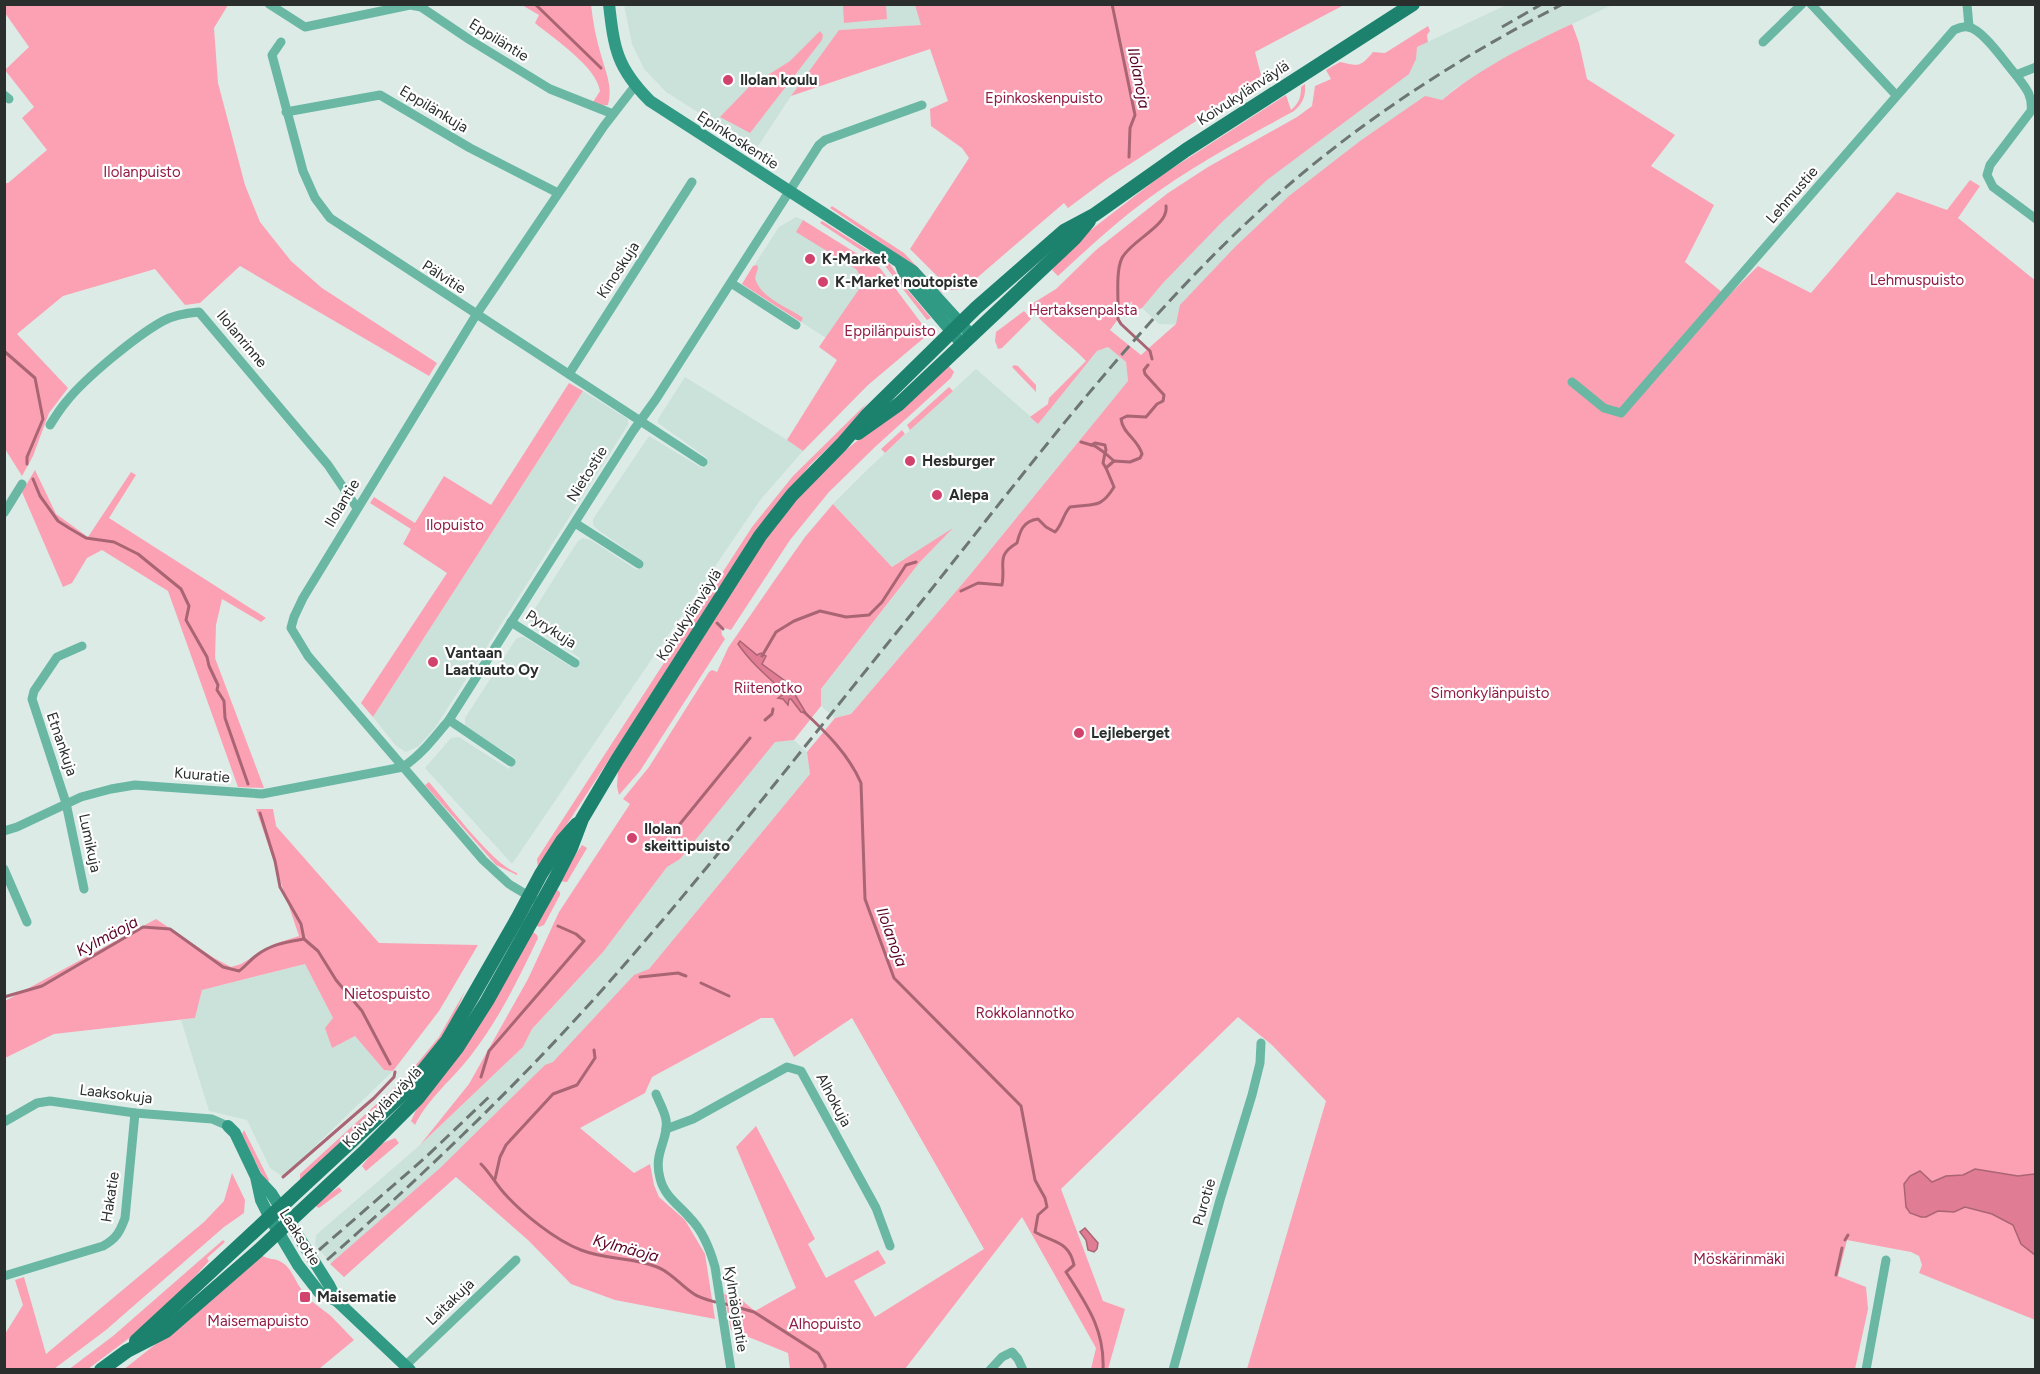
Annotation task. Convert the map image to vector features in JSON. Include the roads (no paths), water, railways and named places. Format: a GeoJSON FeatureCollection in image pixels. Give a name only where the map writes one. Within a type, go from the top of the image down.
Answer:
{"type":"FeatureCollection","features":[{"type":"Feature","properties":{"kind":"main road","name":"Koivukylänväylä"},"geometry":{"type":"LineString","coordinates":[[101,1370],[127,1351],[166,1331],[278,1232],[418,1098],[457,1048],[487,1001],[542,904],[571,848],[582,819],[616,760],[760,536],[792,495],[867,415],[957,328],[1064,231],[1094,215],[1151,172],[1413,4]]}},
{"type":"Feature","properties":{"kind":"main road","name":"Koivukylänväylä"},"geometry":{"type":"LineString","coordinates":[[842,444],[899,404],[1074,239],[1094,215]]}},
{"type":"Feature","properties":{"kind":"main road","name":"Koivukylänväylä"},"geometry":{"type":"LineString","coordinates":[[127,1351],[156,1321],[275,1214],[409,1088],[441,1049],[562,841],[582,819]]}},
{"type":"Feature","properties":{"kind":"street","name":"Eppiläntie"},"geometry":{"type":"LineString","coordinates":[[269,4],[305,27],[410,5],[421,6],[550,90],[613,114]]}},
{"type":"Feature","properties":{"kind":"street","name":"Epinkoskentie"},"geometry":{"type":"LineString","coordinates":[[609,4],[615,49],[622,67],[635,86],[650,101],[901,265],[906,278],[968,340]]}},
{"type":"Feature","properties":{"kind":"street"},"geometry":{"type":"LineString","coordinates":[[1762,42],[1802,4]]}},
{"type":"Feature","properties":{"kind":"street"},"geometry":{"type":"LineString","coordinates":[[1811,4],[1896,95]]}},
{"type":"Feature","properties":{"kind":"street"},"geometry":{"type":"LineString","coordinates":[[1966,4],[1969,27],[1979,32],[2016,75],[2031,99],[2031,111],[1990,165],[1987,175],[1993,187],[2036,219]]}},
{"type":"Feature","properties":{"kind":"street","name":"Lehmustie"},"geometry":{"type":"LineString","coordinates":[[1572,382],[1604,408],[1621,413],[1801,208],[1950,33],[1961,27],[1969,27]]}},
{"type":"Feature","properties":{"kind":"street","name":"Pälvitie"},"geometry":{"type":"LineString","coordinates":[[281,42],[272,55],[286,112],[303,171],[315,198],[330,218],[703,462]]}},
{"type":"Feature","properties":{"kind":"street"},"geometry":{"type":"LineString","coordinates":[[2016,75],[2036,67]]}},
{"type":"Feature","properties":{"kind":"street","name":"Ilolantie"},"geometry":{"type":"LineString","coordinates":[[542,904],[497,875],[308,656],[291,628],[303,598],[476,315],[558,193],[635,86]]}},
{"type":"Feature","properties":{"kind":"street","name":"Eppilänkuja"},"geometry":{"type":"LineString","coordinates":[[286,112],[380,95],[470,148],[558,193]]}},
{"type":"Feature","properties":{"kind":"street","name":"Nietostie"},"geometry":{"type":"LineString","coordinates":[[403,767],[424,750],[449,720],[819,145],[825,140],[922,105]]}},
{"type":"Feature","properties":{"kind":"street","name":"Kinoskuja"},"geometry":{"type":"LineString","coordinates":[[569,374],[692,182]]}},
{"type":"Feature","properties":{"kind":"street"},"geometry":{"type":"LineString","coordinates":[[731,283],[796,325]]}},
{"type":"Feature","properties":{"kind":"street","name":"Ilolanrinne"},"geometry":{"type":"LineString","coordinates":[[50,425],[67,401],[100,369],[143,334],[165,320],[199,312],[328,465],[357,508]]}},
{"type":"Feature","properties":{"kind":"street"},"geometry":{"type":"LineString","coordinates":[[4,513],[22,484]]}},
{"type":"Feature","properties":{"kind":"street"},"geometry":{"type":"LineString","coordinates":[[575,523],[639,564]]}},
{"type":"Feature","properties":{"kind":"street","name":"Pyrykuja"},"geometry":{"type":"LineString","coordinates":[[511,621],[575,663]]}},
{"type":"Feature","properties":{"kind":"street","name":"Etnankuja"},"geometry":{"type":"LineString","coordinates":[[66,803],[32,699],[34,691],[57,657],[82,646]]}},
{"type":"Feature","properties":{"kind":"street"},"geometry":{"type":"LineString","coordinates":[[449,720],[511,762]]}},
{"type":"Feature","properties":{"kind":"street","name":"Kuuratie"},"geometry":{"type":"LineString","coordinates":[[4,831],[66,803],[111,789],[135,785],[262,794],[403,767]]}},
{"type":"Feature","properties":{"kind":"street","name":"Lumikuja"},"geometry":{"type":"LineString","coordinates":[[66,803],[84,889]]}},
{"type":"Feature","properties":{"kind":"street"},"geometry":{"type":"LineString","coordinates":[[4,869],[27,922]]}},
{"type":"Feature","properties":{"kind":"street","name":"Purotie"},"geometry":{"type":"LineString","coordinates":[[1173,1370],[1252,1095],[1260,1063],[1261,1043]]}},
{"type":"Feature","properties":{"kind":"street","name":"Alhokuja"},"geometry":{"type":"LineString","coordinates":[[666,1129],[693,1119],[777,1071],[786,1067],[794,1067],[801,1071],[876,1208],[890,1246]]}},
{"type":"Feature","properties":{"kind":"street"},"geometry":{"type":"LineString","coordinates":[[656,1094],[666,1118],[666,1129]]}},
{"type":"Feature","properties":{"kind":"street","name":"Laaksokuja"},"geometry":{"type":"LineString","coordinates":[[4,1122],[37,1103],[50,1101],[135,1113],[212,1119],[228,1126]]}},
{"type":"Feature","properties":{"kind":"street","name":"Hakatie"},"geometry":{"type":"LineString","coordinates":[[4,1276],[103,1246],[114,1240],[121,1229],[124,1218],[135,1113]]}},
{"type":"Feature","properties":{"kind":"street","name":"Laaksotie"},"geometry":{"type":"LineString","coordinates":[[228,1126],[235,1133],[256,1177],[261,1200],[275,1214],[289,1221],[337,1301]]}},
{"type":"Feature","properties":{"kind":"street","name":"Kylmäojantie"},"geometry":{"type":"LineString","coordinates":[[666,1129],[658,1157],[660,1180],[666,1193],[700,1230],[710,1250],[715,1267],[731,1370]]}},
{"type":"Feature","properties":{"kind":"street","name":"Laaksotie"},"geometry":{"type":"LineString","coordinates":[[275,1214],[278,1232],[298,1265],[319,1292],[337,1301],[407,1368]]}},
{"type":"Feature","properties":{"kind":"street","name":"Laitakuja"},"geometry":{"type":"LineString","coordinates":[[407,1368],[516,1260]]}},
{"type":"Feature","properties":{"kind":"street"},"geometry":{"type":"LineString","coordinates":[[1866,1370],[1887,1260]]}},
{"type":"Feature","properties":{"kind":"street"},"geometry":{"type":"LineString","coordinates":[[990,1370],[1002,1357],[1012,1352],[1023,1370]]}},
{"type":"Feature","properties":{"kind":"waterway"},"geometry":{"type":"LineString","coordinates":[[535,4],[601,68]]}},
{"type":"Feature","properties":{"kind":"waterway","name":"Ilolanoja"},"geometry":{"type":"LineString","coordinates":[[1112,4],[1135,115],[1130,128],[1129,157]]}},
{"type":"Feature","properties":{"kind":"waterway","name":"Ilolanoja"},"geometry":{"type":"LineString","coordinates":[[1152,359],[1150,351],[1118,319],[1119,271],[1122,258],[1127,251],[1162,220],[1166,206]]}},
{"type":"Feature","properties":{"kind":"waterway"},"geometry":{"type":"LineString","coordinates":[[4,351],[35,378],[43,419],[27,457],[27,464]]}},
{"type":"Feature","properties":{"kind":"waterway","name":"Ilolanoja"},"geometry":{"type":"LineString","coordinates":[[961,591],[978,583],[1002,585],[1004,556],[1017,543],[1026,524],[1038,519],[1055,532],[1070,507],[1095,504],[1109,494],[1114,487],[1106,468],[1114,461],[1130,462],[1140,458],[1142,454],[1140,449],[1125,429],[1121,419],[1127,416],[1146,417],[1157,404],[1163,401],[1164,395],[1145,374],[1144,370],[1148,365]]}},
{"type":"Feature","properties":{"kind":"waterway"},"geometry":{"type":"LineString","coordinates":[[1081,442],[1095,446],[1105,453],[1103,463],[1106,468]]}},
{"type":"Feature","properties":{"kind":"waterway"},"geometry":{"type":"LineString","coordinates":[[1091,445],[1095,443],[1105,445],[1105,453],[1114,461]]}},
{"type":"Feature","properties":{"kind":"waterway"},"geometry":{"type":"LineString","coordinates":[[33,479],[40,496],[58,521],[86,538],[114,542],[138,554],[181,589],[189,606],[186,620],[207,657],[218,685],[217,690],[224,701],[225,718],[248,784]]}},
{"type":"Feature","properties":{"kind":"waterway","name":"Ilolanoja"},"geometry":{"type":"LineString","coordinates":[[762,656],[776,632],[794,621],[820,611],[846,617],[869,615],[882,602],[906,565],[916,562]]}},
{"type":"Feature","properties":{"kind":"waterway"},"geometry":{"type":"LineString","coordinates":[[717,623],[723,629]]}},
{"type":"Feature","properties":{"kind":"waterway"},"geometry":{"type":"LineString","coordinates":[[765,720],[772,714],[773,709]]}},
{"type":"Feature","properties":{"kind":"waterway","name":"Ilolanoja"},"geometry":{"type":"LineString","coordinates":[[804,712],[829,736],[861,783],[865,899],[894,978],[1021,1106],[1035,1180],[1045,1198],[1047,1207],[1038,1215],[1035,1232],[1060,1244],[1072,1257],[1074,1265],[1066,1272],[1098,1330],[1103,1370]]}},
{"type":"Feature","properties":{"kind":"waterway"},"geometry":{"type":"LineString","coordinates":[[675,830],[750,738]]}},
{"type":"Feature","properties":{"kind":"waterway"},"geometry":{"type":"LineString","coordinates":[[260,813],[275,861],[280,887],[301,924],[304,939]]}},
{"type":"Feature","properties":{"kind":"waterway"},"geometry":{"type":"LineString","coordinates":[[481,1077],[489,1051],[584,941],[576,934],[558,926]]}},
{"type":"Feature","properties":{"kind":"waterway","name":"Kylmäoja"},"geometry":{"type":"LineString","coordinates":[[4,997],[42,986],[143,927],[170,929],[223,967],[239,971],[268,948],[304,939],[318,951],[336,980],[362,1011],[390,1064]]}},
{"type":"Feature","properties":{"kind":"waterway"},"geometry":{"type":"LineString","coordinates":[[640,977],[678,973],[686,976]]}},
{"type":"Feature","properties":{"kind":"waterway"},"geometry":{"type":"LineString","coordinates":[[701,983],[729,996]]}},
{"type":"Feature","properties":{"kind":"waterway"},"geometry":{"type":"LineString","coordinates":[[495,1179],[500,1157],[506,1145],[553,1094],[577,1085],[595,1058],[594,1050]]}},
{"type":"Feature","properties":{"kind":"waterway"},"geometry":{"type":"LineString","coordinates":[[283,1177],[374,1098],[394,1077],[395,1072]]}},
{"type":"Feature","properties":{"kind":"waterway","name":"Kylmäoja"},"geometry":{"type":"LineString","coordinates":[[481,1164],[520,1209],[540,1226],[571,1246],[590,1253],[657,1267],[667,1272],[694,1294],[715,1302]]}},
{"type":"Feature","properties":{"kind":"waterway"},"geometry":{"type":"LineString","coordinates":[[1845,1240],[1848,1235]]}},
{"type":"Feature","properties":{"kind":"waterway"},"geometry":{"type":"LineString","coordinates":[[1836,1275],[1842,1248]]}},
{"type":"Feature","properties":{"kind":"waterway","name":"Kylmäoja"},"geometry":{"type":"LineString","coordinates":[[726,1304],[754,1312],[818,1353],[825,1365],[825,1370]]}},
{"type":"Feature","properties":{"kind":"railway"},"geometry":{"type":"LineString","coordinates":[[1502,27],[1542,4]]}},
{"type":"Feature","properties":{"kind":"railway"},"geometry":{"type":"LineString","coordinates":[[327,1260],[403,1191],[514,1084],[618,972],[761,801],[1077,408],[1169,301],[1218,251],[1302,174],[1372,120],[1446,70],[1563,4]]}},
{"type":"Feature","properties":{"kind":"railway"},"geometry":{"type":"LineString","coordinates":[[319,1250],[426,1157],[491,1095]]}},
{"type":"Feature","properties":{"kind":"place","name":"Ilolan koulu"},"geometry":{"type":"Point","coordinates":[728,80]}},
{"type":"Feature","properties":{"kind":"place","name":"K-Market"},"geometry":{"type":"Point","coordinates":[810,259]}},
{"type":"Feature","properties":{"kind":"place","name":"K-Market noutopiste"},"geometry":{"type":"Point","coordinates":[823,282]}},
{"type":"Feature","properties":{"kind":"place","name":"Hesburger"},"geometry":{"type":"Point","coordinates":[910,461]}},
{"type":"Feature","properties":{"kind":"place","name":"Alepa"},"geometry":{"type":"Point","coordinates":[937,495]}},
{"type":"Feature","properties":{"kind":"place","name":"Vantaan Laatuauto Oy"},"geometry":{"type":"Point","coordinates":[433,662]}},
{"type":"Feature","properties":{"kind":"place","name":"Lejleberget"},"geometry":{"type":"Point","coordinates":[1079,733]}},
{"type":"Feature","properties":{"kind":"place","name":"Ilolan skeittipuisto"},"geometry":{"type":"Point","coordinates":[632,838]}},
{"type":"Feature","properties":{"kind":"place","name":"Maisematie"},"geometry":{"type":"Point","coordinates":[305,1297]}},
{"type":"Feature","properties":{"kind":"park label","name":"Epinkoskenpuisto"},"geometry":{"type":"Point","coordinates":[1044,98]}},
{"type":"Feature","properties":{"kind":"park label","name":"Ilolanpuisto"},"geometry":{"type":"Point","coordinates":[142,172]}},
{"type":"Feature","properties":{"kind":"park label","name":"Lehmuspuisto"},"geometry":{"type":"Point","coordinates":[1917,280]}},
{"type":"Feature","properties":{"kind":"park label","name":"Hertaksenpalsta"},"geometry":{"type":"Point","coordinates":[1083,310]}},
{"type":"Feature","properties":{"kind":"park label","name":"Eppilänpuisto"},"geometry":{"type":"Point","coordinates":[890,331]}},
{"type":"Feature","properties":{"kind":"park label","name":"Ilopuisto"},"geometry":{"type":"Point","coordinates":[455,525]}},
{"type":"Feature","properties":{"kind":"park label","name":"Riitenotko"},"geometry":{"type":"Point","coordinates":[768,688]}},
{"type":"Feature","properties":{"kind":"park label","name":"Simonkylänpuisto"},"geometry":{"type":"Point","coordinates":[1490,693]}},
{"type":"Feature","properties":{"kind":"park label","name":"Nietospuisto"},"geometry":{"type":"Point","coordinates":[387,994]}},
{"type":"Feature","properties":{"kind":"park label","name":"Rokkolannotko"},"geometry":{"type":"Point","coordinates":[1025,1013]}},
{"type":"Feature","properties":{"kind":"park label","name":"Möskärinmäki"},"geometry":{"type":"Point","coordinates":[1739,1259]}},
{"type":"Feature","properties":{"kind":"park label","name":"Maisemapuisto"},"geometry":{"type":"Point","coordinates":[258,1321]}},
{"type":"Feature","properties":{"kind":"park label","name":"Alhopuisto"},"geometry":{"type":"Point","coordinates":[825,1324]}}]}
